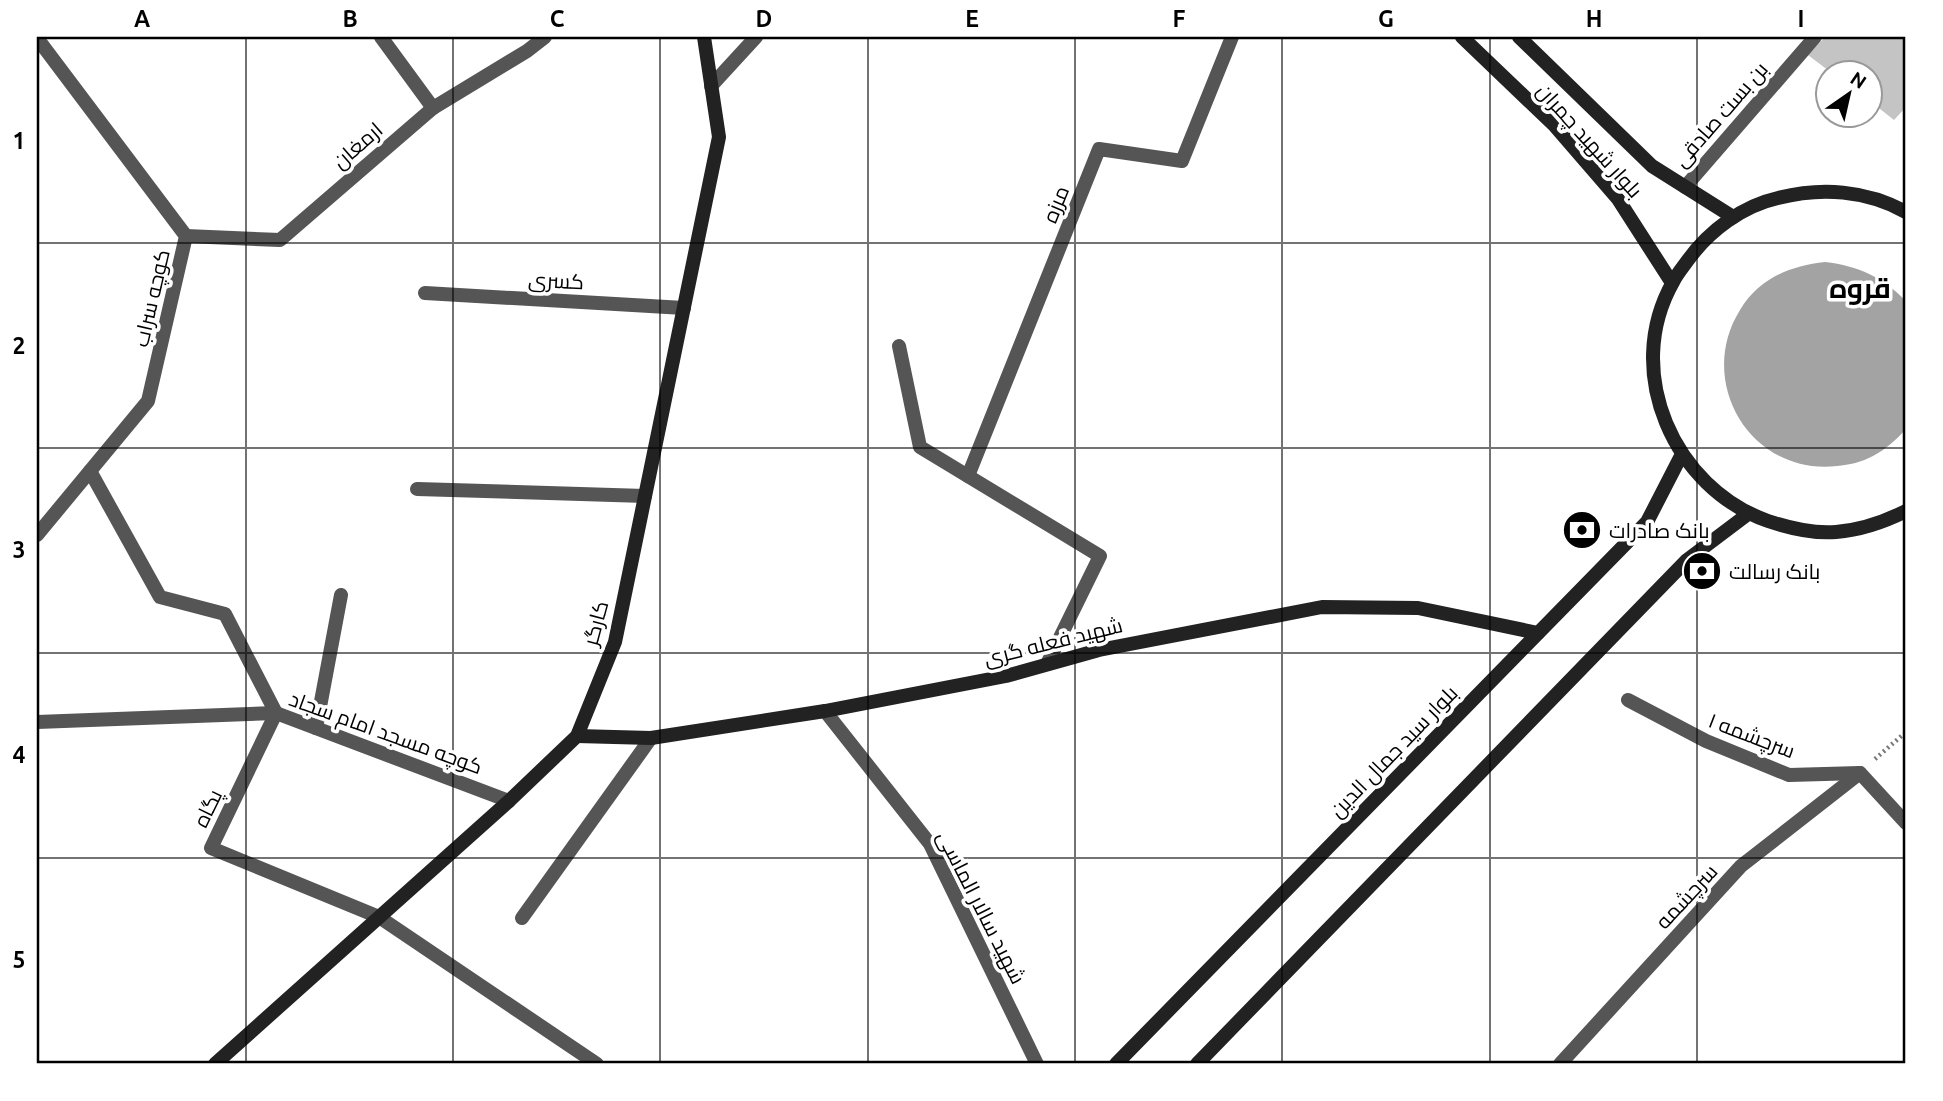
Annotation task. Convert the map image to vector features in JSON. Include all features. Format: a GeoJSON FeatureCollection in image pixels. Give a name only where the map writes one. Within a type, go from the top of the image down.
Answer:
{"type":"FeatureCollection","features":[{"type":"Feature","properties":{"kind":"main road","name":"کارگر"},"geometry":{"type":"LineString","coordinates":[[215,1064],[509,801],[577,736],[615,642],[719,137],[704,37]]}},
{"type":"Feature","properties":{"kind":"main road","name":"بلوار شهید چمران"},"geometry":{"type":"LineString","coordinates":[[1462,37],[1553,125],[1618,199],[1672,283]]}},
{"type":"Feature","properties":{"kind":"main road","name":"بلوار شهید چمران"},"geometry":{"type":"LineString","coordinates":[[1519,37],[1652,166],[1733,217]]}},
{"type":"Feature","properties":{"kind":"main road"},"geometry":{"type":"LineString","coordinates":[[1906,210],[1871,197],[1835,191],[1800,192],[1765,201],[1733,217],[1698,246],[1672,283],[1660,316],[1654,352],[1656,388],[1665,422],[1682,454],[1711,489],[1748,514],[1790,529],[1835,532],[1879,524],[1906,511]]}},
{"type":"Feature","properties":{"kind":"main road","name":"بلوار سید جمال الدین"},"geometry":{"type":"LineString","coordinates":[[1116,1064],[1647,522],[1682,454]]}},
{"type":"Feature","properties":{"kind":"main road"},"geometry":{"type":"LineString","coordinates":[[1197,1064],[1687,560],[1748,514]]}},
{"type":"Feature","properties":{"kind":"main road","name":"شهید فعله گری"},"geometry":{"type":"LineString","coordinates":[[577,736],[651,738],[825,711],[1006,676],[1099,650],[1322,607],[1418,608],[1538,633]]}},
{"type":"Feature","properties":{"kind":"street"},"geometry":{"type":"LineString","coordinates":[[381,37],[433,108]]}},
{"type":"Feature","properties":{"kind":"street","name":"ارمغان"},"geometry":{"type":"LineString","coordinates":[[186,236],[280,240],[433,108],[527,51],[545,37]]}},
{"type":"Feature","properties":{"kind":"street"},"geometry":{"type":"LineString","coordinates":[[711,86],[756,37]]}},
{"type":"Feature","properties":{"kind":"street","name":"مرزه"},"geometry":{"type":"LineString","coordinates":[[968,476],[1099,149],[1182,161],[1232,37]]}},
{"type":"Feature","properties":{"kind":"street","name":"بن بست صادقی"},"geometry":{"type":"LineString","coordinates":[[1685,187],[1815,37]]}},
{"type":"Feature","properties":{"kind":"street","name":"کوچه سراب"},"geometry":{"type":"LineString","coordinates":[[37,38],[186,236],[148,401],[37,535]]}},
{"type":"Feature","properties":{"kind":"street","name":"کسری"},"geometry":{"type":"LineString","coordinates":[[425,293],[684,308]]}},
{"type":"Feature","properties":{"kind":"street"},"geometry":{"type":"LineString","coordinates":[[899,346],[920,447],[1100,556],[1047,664]]}},
{"type":"Feature","properties":{"kind":"street"},"geometry":{"type":"LineString","coordinates":[[90,471],[160,597],[225,614],[276,713]]}},
{"type":"Feature","properties":{"kind":"street"},"geometry":{"type":"LineString","coordinates":[[417,489],[645,496]]}},
{"type":"Feature","properties":{"kind":"street"},"geometry":{"type":"LineString","coordinates":[[316,728],[341,595]]}},
{"type":"Feature","properties":{"kind":"street","name":"سرچشمه ۱"},"geometry":{"type":"LineString","coordinates":[[1628,700],[1706,741],[1789,775],[1860,773]]}},
{"type":"Feature","properties":{"kind":"street","name":"شهید سالار الماسی"},"geometry":{"type":"LineString","coordinates":[[825,711],[930,844],[1037,1064]]}},
{"type":"Feature","properties":{"kind":"street","name":"کوچه مسجد امام سجاد"},"geometry":{"type":"LineString","coordinates":[[37,722],[276,713],[509,801]]}},
{"type":"Feature","properties":{"kind":"street","name":"پگاه"},"geometry":{"type":"LineString","coordinates":[[276,713],[211,848],[379,917],[597,1064]]}},
{"type":"Feature","properties":{"kind":"street"},"geometry":{"type":"LineString","coordinates":[[522,918],[651,738]]}},
{"type":"Feature","properties":{"kind":"street"},"geometry":{"type":"LineString","coordinates":[[1860,773],[1906,823]]}},
{"type":"Feature","properties":{"kind":"street","name":"سرچشمه"},"geometry":{"type":"LineString","coordinates":[[1560,1064],[1741,866],[1860,773]]}},
{"type":"Feature","properties":{"kind":"path"},"geometry":{"type":"LineString","coordinates":[[1860,773],[1906,732]]}},
{"type":"Feature","properties":{"kind":"shaded area"},"geometry":{"type":"Polygon","coordinates":[[[1825,262],[1849,266],[1869,274],[1888,285],[1906,301],[1906,429],[1891,444],[1873,456],[1837,466],[1806,465],[1779,456],[1757,440],[1739,419],[1728,394],[1724,366],[1728,338],[1740,310],[1756,290],[1788,271],[1825,262]]]}},
{"type":"Feature","properties":{"kind":"building"},"geometry":{"type":"Polygon","coordinates":[[[1825,37],[1906,37],[1906,107],[1894,120],[1884,112],[1884,60],[1815,60],[1808,55],[1825,37]]]}},
{"type":"Feature","properties":{"kind":"place","name":"بانک صادرات"},"geometry":{"type":"Point","coordinates":[1582,530]}},
{"type":"Feature","properties":{"kind":"place","name":"بانک رسالت"},"geometry":{"type":"Point","coordinates":[1702,571]}},
{"type":"Feature","properties":{"kind":"district","name":"قروه"},"geometry":{"type":"Point","coordinates":[1860,287]}}]}
